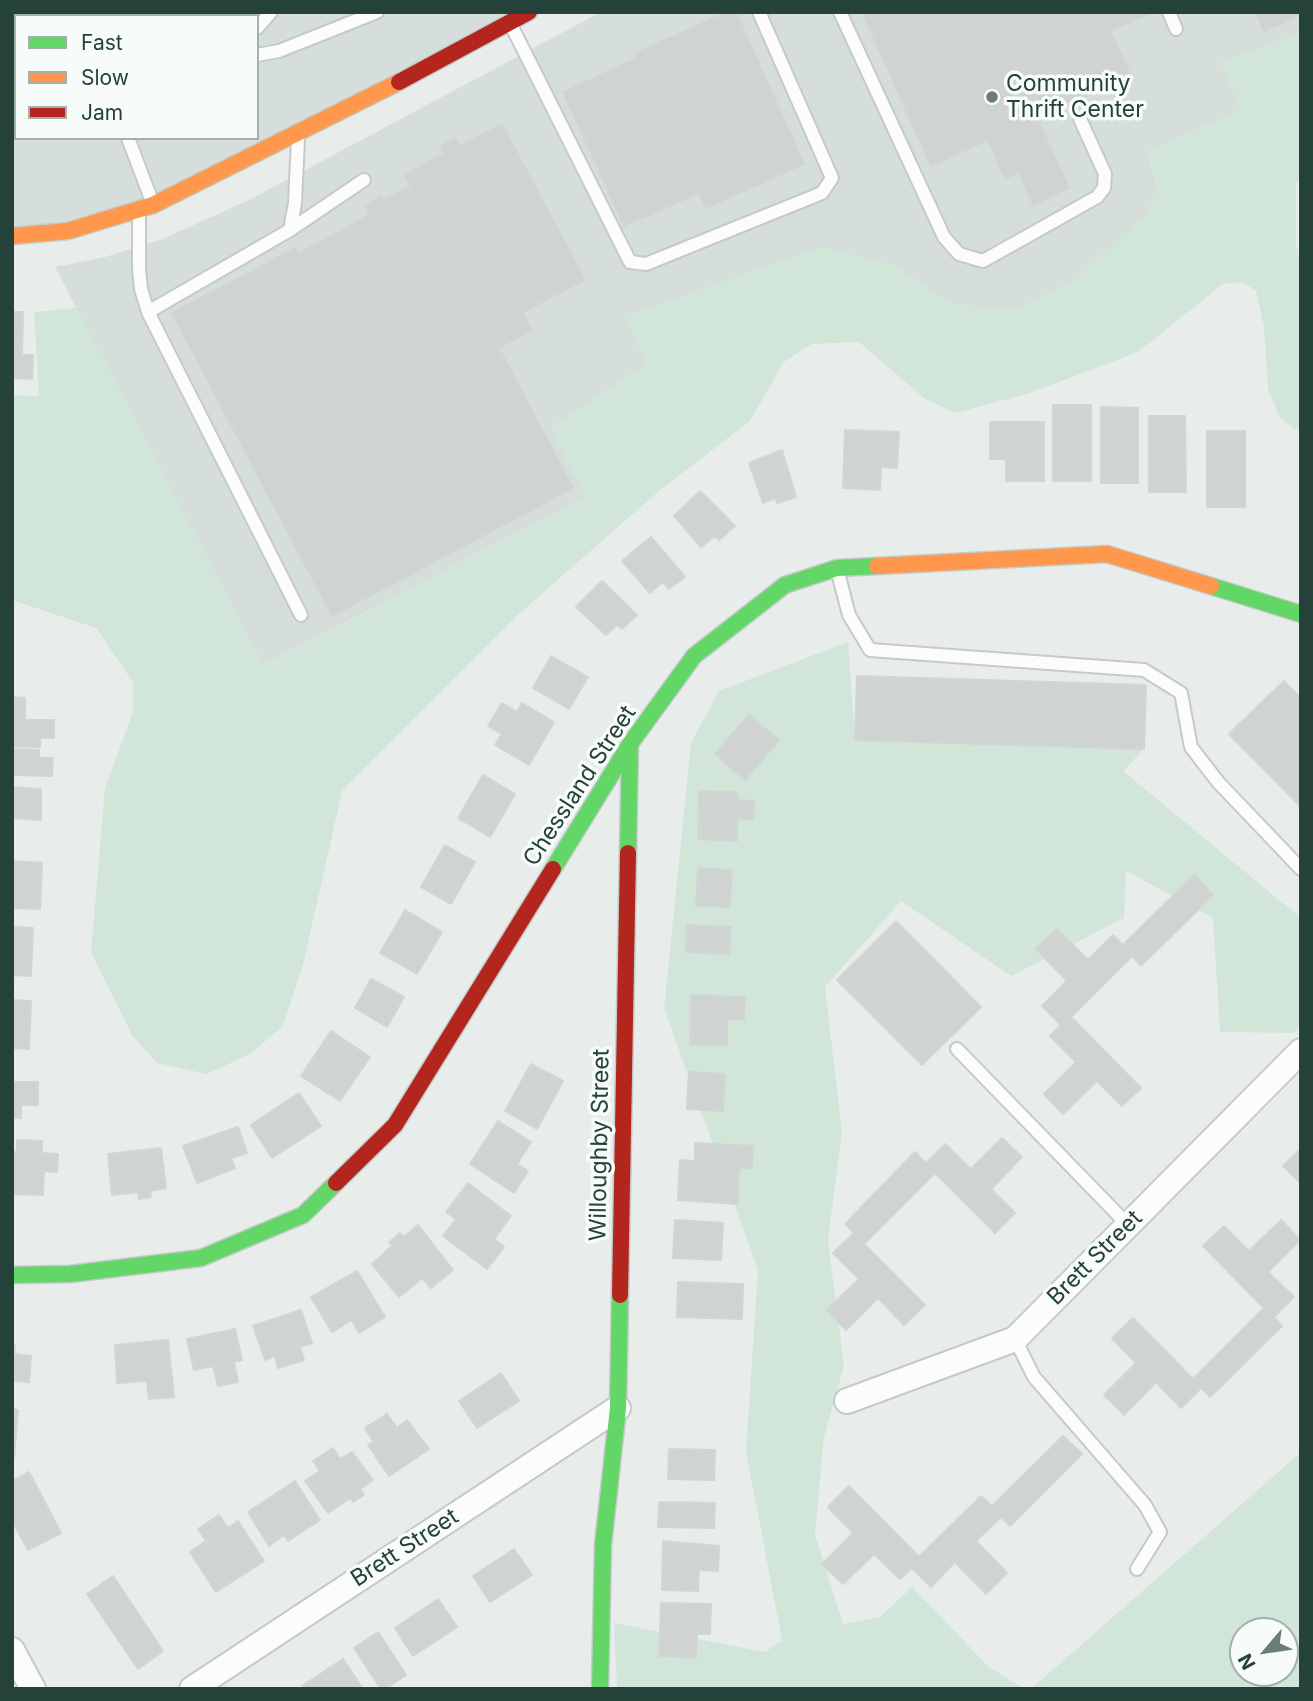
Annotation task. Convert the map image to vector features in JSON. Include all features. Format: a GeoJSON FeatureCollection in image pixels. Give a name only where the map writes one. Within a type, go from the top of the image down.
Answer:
{"type":"FeatureCollection","features":[{"type":"Feature","properties":{"kind":"street"},"geometry":{"type":"LineString","coordinates":[[12,236],[68,231],[146,207],[298,135],[530,12]]}},
{"type":"Feature","properties":{"kind":"street","name":"Chessland Street"},"geometry":{"type":"LineString","coordinates":[[12,1275],[70,1274],[201,1258],[303,1215],[395,1125],[630,744],[694,656],[785,584],[837,568],[1107,554],[1301,614]]}},
{"type":"Feature","properties":{"kind":"street","name":"Willoughby Street"},"geometry":{"type":"LineString","coordinates":[[600,1689],[603,1545],[618,1408],[630,744]]}},
{"type":"Feature","properties":{"kind":"street","name":"Brett Street"},"geometry":{"type":"LineString","coordinates":[[847,1401],[1015,1339],[1301,1051]]}},
{"type":"Feature","properties":{"kind":"street","name":"Brett Street"},"geometry":{"type":"LineString","coordinates":[[191,1689],[618,1408]]}},
{"type":"Feature","properties":{"kind":"street"},"geometry":{"type":"LineString","coordinates":[[12,1650],[33,1689]]}},
{"type":"Feature","properties":{"kind":"lane"},"geometry":{"type":"LineString","coordinates":[[259,26],[271,12]]}},
{"type":"Feature","properties":{"kind":"lane"},"geometry":{"type":"LineString","coordinates":[[259,55],[279,51],[377,12]]}},
{"type":"Feature","properties":{"kind":"lane"},"geometry":{"type":"LineString","coordinates":[[510,23],[631,261],[646,264],[822,193],[832,178],[758,12]]}},
{"type":"Feature","properties":{"kind":"lane"},"geometry":{"type":"LineString","coordinates":[[841,12],[944,237],[959,254],[983,261],[1097,197],[1104,188],[1105,174],[1080,119]]}},
{"type":"Feature","properties":{"kind":"lane"},"geometry":{"type":"LineString","coordinates":[[1169,12],[1176,29]]}},
{"type":"Feature","properties":{"kind":"lane"},"geometry":{"type":"LineString","coordinates":[[290,230],[295,203],[298,135]]}},
{"type":"Feature","properties":{"kind":"lane"},"geometry":{"type":"LineString","coordinates":[[129,140],[146,207],[139,268],[149,312],[301,615]]}},
{"type":"Feature","properties":{"kind":"lane"},"geometry":{"type":"LineString","coordinates":[[149,312],[290,230],[364,180]]}},
{"type":"Feature","properties":{"kind":"lane"},"geometry":{"type":"LineString","coordinates":[[837,568],[849,615],[870,650],[1144,670],[1181,693],[1191,747],[1218,782],[1301,869]]}},
{"type":"Feature","properties":{"kind":"lane"},"geometry":{"type":"LineString","coordinates":[[957,1049],[1128,1225]]}},
{"type":"Feature","properties":{"kind":"lane"},"geometry":{"type":"LineString","coordinates":[[1015,1339],[1034,1377],[1145,1505],[1160,1532],[1137,1569]]}},
{"type":"Feature","properties":{"kind":"shaded area"},"geometry":{"type":"Polygon","coordinates":[[[12,12],[529,12],[189,189],[12,236],[12,12]]]}},
{"type":"Feature","properties":{"kind":"shaded area"},"geometry":{"type":"Polygon","coordinates":[[[601,12],[1301,12],[1301,33],[1221,63],[1242,109],[1148,152],[1157,189],[1148,213],[1075,280],[1015,310],[950,304],[893,265],[626,316],[647,364],[551,428],[586,497],[263,666],[55,267],[105,257],[160,240],[249,200],[601,12]]]}},
{"type":"Feature","properties":{"kind":"green space"},"geometry":{"type":"Polygon","coordinates":[[[1301,33],[1301,179],[1296,183],[1296,243],[1301,268],[1301,427],[1295,429],[1280,418],[1268,389],[1264,327],[1256,291],[1242,282],[1223,284],[1138,352],[1030,393],[955,413],[924,398],[859,342],[812,344],[784,362],[750,421],[659,491],[520,613],[342,791],[303,965],[283,1026],[250,1054],[207,1074],[157,1063],[132,1035],[91,952],[105,788],[133,712],[133,682],[96,628],[12,600],[12,395],[39,396],[34,312],[77,308],[264,666],[586,497],[550,428],[647,364],[626,316],[821,247],[893,265],[950,304],[1015,310],[1075,280],[1148,213],[1157,189],[1148,152],[1241,109],[1221,63],[1301,33]]]}},
{"type":"Feature","properties":{"kind":"green space"},"geometry":{"type":"Polygon","coordinates":[[[848,642],[855,740],[1144,749],[1123,771],[1301,918],[1301,1023],[1294,1033],[1220,1032],[1213,918],[1126,871],[1124,918],[1011,976],[901,901],[825,987],[842,1132],[828,1240],[844,1366],[824,1437],[815,1534],[843,1624],[880,1617],[912,1587],[989,1667],[1025,1689],[617,1689],[614,1623],[765,1652],[782,1640],[746,1452],[758,1270],[664,1008],[691,743],[719,691],[848,642]]]}},
{"type":"Feature","properties":{"kind":"green space"},"geometry":{"type":"Polygon","coordinates":[[[1301,1452],[1301,1689],[1031,1689],[1301,1452]]]}},
{"type":"Feature","properties":{"kind":"building"},"geometry":{"type":"Polygon","coordinates":[[[727,12],[736,12],[804,164],[706,208],[699,193],[624,226],[563,92],[638,58],[636,53],[727,12]]]}},
{"type":"Feature","properties":{"kind":"building","name":"Community Thrift Center"},"geometry":{"type":"Polygon","coordinates":[[[862,12],[1102,12],[1131,76],[1037,118],[1069,188],[1033,205],[1019,172],[1005,179],[988,140],[931,166],[862,12]]]}},
{"type":"Feature","properties":{"kind":"building"},"geometry":{"type":"Polygon","coordinates":[[[1102,12],[1152,12],[1111,31],[1102,12]]]}},
{"type":"Feature","properties":{"kind":"building"},"geometry":{"type":"Polygon","coordinates":[[[1255,12],[1301,12],[1301,14],[1264,31],[1255,12]]]}},
{"type":"Feature","properties":{"kind":"building"},"geometry":{"type":"Polygon","coordinates":[[[502,124],[585,280],[523,312],[532,330],[499,348],[573,488],[332,616],[172,313],[296,248],[299,253],[370,215],[365,205],[381,196],[383,201],[411,187],[404,175],[444,154],[440,147],[455,138],[460,146],[502,124]]]}},
{"type":"Feature","properties":{"kind":"building"},"geometry":{"type":"Polygon","coordinates":[[[12,312],[23,312],[22,355],[33,355],[32,379],[12,378],[12,312]]]}},
{"type":"Feature","properties":{"kind":"building"},"geometry":{"type":"Polygon","coordinates":[[[1053,405],[1091,405],[1091,481],[1053,481],[1053,405]]]}},
{"type":"Feature","properties":{"kind":"building"},"geometry":{"type":"Polygon","coordinates":[[[1101,407],[1138,408],[1138,483],[1101,483],[1101,407]]]}},
{"type":"Feature","properties":{"kind":"building"},"geometry":{"type":"Polygon","coordinates":[[[1149,416],[1185,416],[1186,492],[1149,492],[1149,416]]]}},
{"type":"Feature","properties":{"kind":"building"},"geometry":{"type":"Polygon","coordinates":[[[990,422],[1044,422],[1044,481],[1006,481],[1006,459],[990,459],[990,422]]]}},
{"type":"Feature","properties":{"kind":"building"},"geometry":{"type":"Polygon","coordinates":[[[845,430],[899,432],[897,468],[881,467],[880,490],[843,488],[845,430]]]}},
{"type":"Feature","properties":{"kind":"building"},"geometry":{"type":"Polygon","coordinates":[[[1207,431],[1245,431],[1245,507],[1207,507],[1207,431]]]}},
{"type":"Feature","properties":{"kind":"building"},"geometry":{"type":"Polygon","coordinates":[[[782,450],[796,497],[777,503],[775,498],[763,503],[749,463],[782,450]]]}},
{"type":"Feature","properties":{"kind":"building"},"geometry":{"type":"Polygon","coordinates":[[[700,491],[735,526],[719,540],[715,536],[701,547],[674,516],[700,491]]]}},
{"type":"Feature","properties":{"kind":"building"},"geometry":{"type":"Polygon","coordinates":[[[651,537],[685,577],[669,589],[663,582],[650,593],[622,561],[651,537]]]}},
{"type":"Feature","properties":{"kind":"building"},"geometry":{"type":"Polygon","coordinates":[[[602,581],[637,615],[622,629],[617,625],[606,635],[576,607],[602,581]]]}},
{"type":"Feature","properties":{"kind":"building"},"geometry":{"type":"Polygon","coordinates":[[[551,656],[588,677],[569,709],[533,688],[551,656]]]}},
{"type":"Feature","properties":{"kind":"building"},"geometry":{"type":"Polygon","coordinates":[[[857,676],[1146,685],[1144,749],[855,740],[857,676]]]}},
{"type":"Feature","properties":{"kind":"building"},"geometry":{"type":"Polygon","coordinates":[[[1284,681],[1301,698],[1301,807],[1229,734],[1284,681]]]}},
{"type":"Feature","properties":{"kind":"building"},"geometry":{"type":"Polygon","coordinates":[[[12,697],[25,698],[25,720],[54,720],[54,738],[40,738],[40,747],[12,746],[12,697]]]}},
{"type":"Feature","properties":{"kind":"building"},"geometry":{"type":"Polygon","coordinates":[[[502,703],[517,712],[522,703],[554,722],[529,765],[495,745],[502,734],[488,726],[502,703]]]}},
{"type":"Feature","properties":{"kind":"building"},"geometry":{"type":"Polygon","coordinates":[[[749,715],[779,740],[745,780],[715,754],[749,715]]]}},
{"type":"Feature","properties":{"kind":"building"},"geometry":{"type":"Polygon","coordinates":[[[12,749],[39,750],[39,758],[53,758],[52,776],[12,775],[12,749]]]}},
{"type":"Feature","properties":{"kind":"building"},"geometry":{"type":"Polygon","coordinates":[[[483,775],[515,794],[490,837],[458,818],[483,775]]]}},
{"type":"Feature","properties":{"kind":"building"},"geometry":{"type":"Polygon","coordinates":[[[12,787],[41,789],[41,820],[12,818],[12,787]]]}},
{"type":"Feature","properties":{"kind":"building"},"geometry":{"type":"Polygon","coordinates":[[[699,791],[737,792],[737,800],[754,801],[753,819],[737,819],[737,841],[698,839],[699,791]]]}},
{"type":"Feature","properties":{"kind":"building"},"geometry":{"type":"Polygon","coordinates":[[[445,845],[475,862],[451,904],[421,887],[445,845]]]}},
{"type":"Feature","properties":{"kind":"building"},"geometry":{"type":"Polygon","coordinates":[[[12,861],[42,863],[40,909],[12,908],[12,861]]]}},
{"type":"Feature","properties":{"kind":"building"},"geometry":{"type":"Polygon","coordinates":[[[698,868],[732,870],[730,907],[696,906],[698,868]]]}},
{"type":"Feature","properties":{"kind":"building"},"geometry":{"type":"Polygon","coordinates":[[[1194,875],[1213,895],[1141,966],[1132,956],[1071,1017],[1141,1088],[1122,1106],[1097,1081],[1063,1114],[1044,1094],[1076,1062],[1050,1036],[1061,1025],[1042,1006],[1067,981],[1036,949],[1057,929],[1088,960],[1113,935],[1123,945],[1194,875]]]}},
{"type":"Feature","properties":{"kind":"building"},"geometry":{"type":"Polygon","coordinates":[[[405,910],[442,932],[417,974],[380,953],[405,910]]]}},
{"type":"Feature","properties":{"kind":"building"},"geometry":{"type":"Polygon","coordinates":[[[896,921],[981,1007],[922,1065],[837,980],[896,921]]]}},
{"type":"Feature","properties":{"kind":"building"},"geometry":{"type":"Polygon","coordinates":[[[687,925],[731,927],[729,954],[686,952],[687,925]]]}},
{"type":"Feature","properties":{"kind":"building"},"geometry":{"type":"Polygon","coordinates":[[[12,927],[33,928],[31,976],[12,975],[12,927]]]}},
{"type":"Feature","properties":{"kind":"building"},"geometry":{"type":"Polygon","coordinates":[[[371,979],[404,997],[387,1027],[355,1008],[371,979]]]}},
{"type":"Feature","properties":{"kind":"building"},"geometry":{"type":"Polygon","coordinates":[[[691,995],[745,997],[744,1019],[727,1019],[727,1045],[690,1045],[691,995]]]}},
{"type":"Feature","properties":{"kind":"building"},"geometry":{"type":"Polygon","coordinates":[[[12,1000],[31,1001],[29,1049],[12,1048],[12,1000]]]}},
{"type":"Feature","properties":{"kind":"building"},"geometry":{"type":"Polygon","coordinates":[[[331,1031],[370,1057],[340,1101],[301,1076],[331,1031]]]}},
{"type":"Feature","properties":{"kind":"building"},"geometry":{"type":"Polygon","coordinates":[[[531,1064],[563,1081],[537,1129],[505,1111],[531,1064]]]}},
{"type":"Feature","properties":{"kind":"building"},"geometry":{"type":"Polygon","coordinates":[[[689,1072],[725,1074],[723,1111],[687,1109],[689,1072]]]}},
{"type":"Feature","properties":{"kind":"building"},"geometry":{"type":"Polygon","coordinates":[[[12,1082],[38,1082],[38,1105],[21,1105],[21,1118],[12,1118],[12,1082]]]}},
{"type":"Feature","properties":{"kind":"building"},"geometry":{"type":"Polygon","coordinates":[[[299,1093],[321,1126],[272,1158],[251,1125],[299,1093]]]}},
{"type":"Feature","properties":{"kind":"building"},"geometry":{"type":"Polygon","coordinates":[[[498,1121],[531,1142],[517,1164],[528,1171],[514,1193],[470,1164],[498,1121]]]}},
{"type":"Feature","properties":{"kind":"building"},"geometry":{"type":"Polygon","coordinates":[[[238,1127],[247,1153],[231,1158],[235,1168],[197,1183],[183,1146],[238,1127]]]}},
{"type":"Feature","properties":{"kind":"building"},"geometry":{"type":"Polygon","coordinates":[[[1002,1138],[1022,1157],[991,1189],[1015,1213],[995,1233],[935,1173],[864,1244],[925,1305],[904,1325],[878,1298],[846,1330],[827,1310],[859,1279],[833,1253],[854,1233],[845,1224],[915,1152],[926,1163],[945,1144],[971,1169],[1002,1138]]]}},
{"type":"Feature","properties":{"kind":"building"},"geometry":{"type":"Polygon","coordinates":[[[17,1140],[42,1141],[42,1153],[58,1154],[57,1172],[44,1171],[43,1195],[12,1194],[12,1152],[17,1152],[17,1140]]]}},
{"type":"Feature","properties":{"kind":"building"},"geometry":{"type":"Polygon","coordinates":[[[695,1143],[753,1146],[752,1168],[739,1168],[738,1204],[678,1200],[680,1160],[695,1161],[695,1143]]]}},
{"type":"Feature","properties":{"kind":"building"},"geometry":{"type":"Polygon","coordinates":[[[161,1148],[166,1188],[150,1191],[151,1197],[139,1199],[138,1192],[112,1195],[108,1154],[161,1148]]]}},
{"type":"Feature","properties":{"kind":"building"},"geometry":{"type":"Polygon","coordinates":[[[1301,1148],[1301,1183],[1283,1166],[1301,1148]]]}},
{"type":"Feature","properties":{"kind":"building"},"geometry":{"type":"Polygon","coordinates":[[[468,1183],[511,1216],[494,1239],[504,1247],[487,1269],[443,1236],[456,1219],[446,1212],[468,1183]]]}},
{"type":"Feature","properties":{"kind":"building"},"geometry":{"type":"Polygon","coordinates":[[[675,1220],[723,1223],[721,1260],[673,1258],[675,1220]]]}},
{"type":"Feature","properties":{"kind":"building"},"geometry":{"type":"Polygon","coordinates":[[[1281,1220],[1300,1240],[1268,1272],[1294,1297],[1274,1317],[1282,1326],[1210,1397],[1201,1388],[1181,1408],[1156,1382],[1124,1415],[1104,1395],[1136,1363],[1112,1338],[1133,1318],[1193,1379],[1264,1308],[1203,1246],[1224,1226],[1249,1251],[1281,1220]]]}},
{"type":"Feature","properties":{"kind":"building"},"geometry":{"type":"Polygon","coordinates":[[[418,1225],[453,1270],[431,1288],[422,1278],[399,1297],[372,1264],[392,1246],[389,1242],[400,1233],[404,1237],[418,1225]]]}},
{"type":"Feature","properties":{"kind":"building"},"geometry":{"type":"Polygon","coordinates":[[[357,1271],[385,1317],[359,1333],[352,1320],[332,1332],[311,1297],[357,1271]]]}},
{"type":"Feature","properties":{"kind":"building"},"geometry":{"type":"Polygon","coordinates":[[[678,1282],[743,1284],[742,1319],[677,1317],[678,1282]]]}},
{"type":"Feature","properties":{"kind":"building"},"geometry":{"type":"Polygon","coordinates":[[[301,1310],[312,1343],[300,1347],[304,1360],[278,1368],[275,1356],[265,1360],[253,1326],[301,1310]]]}},
{"type":"Feature","properties":{"kind":"building"},"geometry":{"type":"Polygon","coordinates":[[[235,1329],[242,1360],[234,1362],[238,1382],[218,1386],[213,1366],[194,1370],[187,1339],[235,1329]]]}},
{"type":"Feature","properties":{"kind":"building"},"geometry":{"type":"Polygon","coordinates":[[[168,1340],[174,1397],[149,1399],[147,1381],[117,1383],[115,1345],[168,1340]]]}},
{"type":"Feature","properties":{"kind":"building"},"geometry":{"type":"Polygon","coordinates":[[[12,1345],[15,1345],[14,1354],[31,1356],[29,1382],[12,1381],[12,1345]]]}},
{"type":"Feature","properties":{"kind":"building"},"geometry":{"type":"Polygon","coordinates":[[[501,1373],[519,1401],[477,1428],[459,1401],[501,1373]]]}},
{"type":"Feature","properties":{"kind":"building"},"geometry":{"type":"Polygon","coordinates":[[[12,1409],[18,1410],[14,1457],[12,1457],[12,1409]]]}},
{"type":"Feature","properties":{"kind":"building"},"geometry":{"type":"Polygon","coordinates":[[[387,1414],[397,1428],[407,1420],[429,1449],[389,1476],[368,1445],[374,1442],[365,1428],[387,1414]]]}},
{"type":"Feature","properties":{"kind":"building"},"geometry":{"type":"Polygon","coordinates":[[[1063,1436],[1082,1454],[1010,1526],[1001,1517],[976,1541],[1007,1573],[986,1594],[955,1562],[931,1587],[912,1568],[900,1579],[874,1554],[843,1584],[822,1564],[853,1533],[828,1507],[849,1486],[919,1557],[981,1496],[992,1506],[1063,1436]]]}},
{"type":"Feature","properties":{"kind":"building"},"geometry":{"type":"Polygon","coordinates":[[[333,1448],[340,1459],[352,1452],[373,1480],[360,1489],[364,1495],[353,1502],[350,1498],[328,1513],[305,1481],[320,1471],[313,1461],[333,1448]]]}},
{"type":"Feature","properties":{"kind":"building"},"geometry":{"type":"Polygon","coordinates":[[[669,1449],[715,1450],[714,1480],[668,1479],[669,1449]]]}},
{"type":"Feature","properties":{"kind":"building"},"geometry":{"type":"Polygon","coordinates":[[[29,1472],[61,1533],[28,1550],[12,1520],[12,1481],[29,1472]]]}},
{"type":"Feature","properties":{"kind":"building"},"geometry":{"type":"Polygon","coordinates":[[[295,1481],[320,1520],[288,1541],[284,1535],[269,1546],[248,1512],[295,1481]]]}},
{"type":"Feature","properties":{"kind":"building"},"geometry":{"type":"Polygon","coordinates":[[[659,1502],[715,1503],[714,1528],[658,1527],[659,1502]]]}},
{"type":"Feature","properties":{"kind":"building"},"geometry":{"type":"Polygon","coordinates":[[[219,1515],[228,1528],[238,1521],[264,1561],[216,1592],[190,1552],[206,1541],[198,1529],[219,1515]]]}},
{"type":"Feature","properties":{"kind":"building"},"geometry":{"type":"Polygon","coordinates":[[[663,1541],[719,1546],[718,1571],[699,1570],[698,1591],[662,1590],[663,1541]]]}},
{"type":"Feature","properties":{"kind":"building"},"geometry":{"type":"Polygon","coordinates":[[[514,1549],[532,1575],[490,1602],[473,1576],[514,1549]]]}},
{"type":"Feature","properties":{"kind":"building"},"geometry":{"type":"Polygon","coordinates":[[[113,1576],[163,1651],[138,1669],[87,1594],[113,1576]]]}},
{"type":"Feature","properties":{"kind":"building"},"geometry":{"type":"Polygon","coordinates":[[[438,1599],[457,1627],[413,1656],[395,1628],[438,1599]]]}},
{"type":"Feature","properties":{"kind":"building"},"geometry":{"type":"Polygon","coordinates":[[[661,1603],[711,1604],[710,1634],[697,1634],[696,1658],[659,1656],[661,1603]]]}},
{"type":"Feature","properties":{"kind":"building"},"geometry":{"type":"Polygon","coordinates":[[[378,1632],[406,1675],[385,1689],[381,1689],[354,1648],[378,1632]]]}},
{"type":"Feature","properties":{"kind":"building"},"geometry":{"type":"Polygon","coordinates":[[[343,1659],[363,1689],[304,1689],[302,1686],[343,1659]]]}},
{"type":"Feature","properties":{"kind":"traffic: fast"},"geometry":{"type":"LineString","coordinates":[[553,869],[630,744],[694,656],[785,585],[837,568],[877,566]]}},
{"type":"Feature","properties":{"kind":"traffic: fast"},"geometry":{"type":"LineString","coordinates":[[1211,586],[1301,614]]}},
{"type":"Feature","properties":{"kind":"traffic: fast"},"geometry":{"type":"LineString","coordinates":[[628,853],[630,745]]}},
{"type":"Feature","properties":{"kind":"traffic: fast"},"geometry":{"type":"LineString","coordinates":[[12,1275],[70,1274],[201,1258],[303,1215],[336,1183]]}},
{"type":"Feature","properties":{"kind":"traffic: fast"},"geometry":{"type":"LineString","coordinates":[[600,1689],[603,1545],[618,1408],[620,1295]]}},
{"type":"Feature","properties":{"kind":"traffic: slow"},"geometry":{"type":"LineString","coordinates":[[12,236],[68,231],[153,205],[399,82]]}},
{"type":"Feature","properties":{"kind":"traffic: slow"},"geometry":{"type":"LineString","coordinates":[[877,566],[1107,554],[1211,586]]}},
{"type":"Feature","properties":{"kind":"traffic: jam"},"geometry":{"type":"LineString","coordinates":[[399,82],[529,12]]}},
{"type":"Feature","properties":{"kind":"traffic: jam"},"geometry":{"type":"LineString","coordinates":[[620,1295],[628,853]]}},
{"type":"Feature","properties":{"kind":"traffic: jam"},"geometry":{"type":"LineString","coordinates":[[336,1183],[395,1125],[553,869]]}},
{"type":"Feature","properties":{"kind":"place","name":"Community Thrift Center"},"geometry":{"type":"Point","coordinates":[992,97]}}]}
